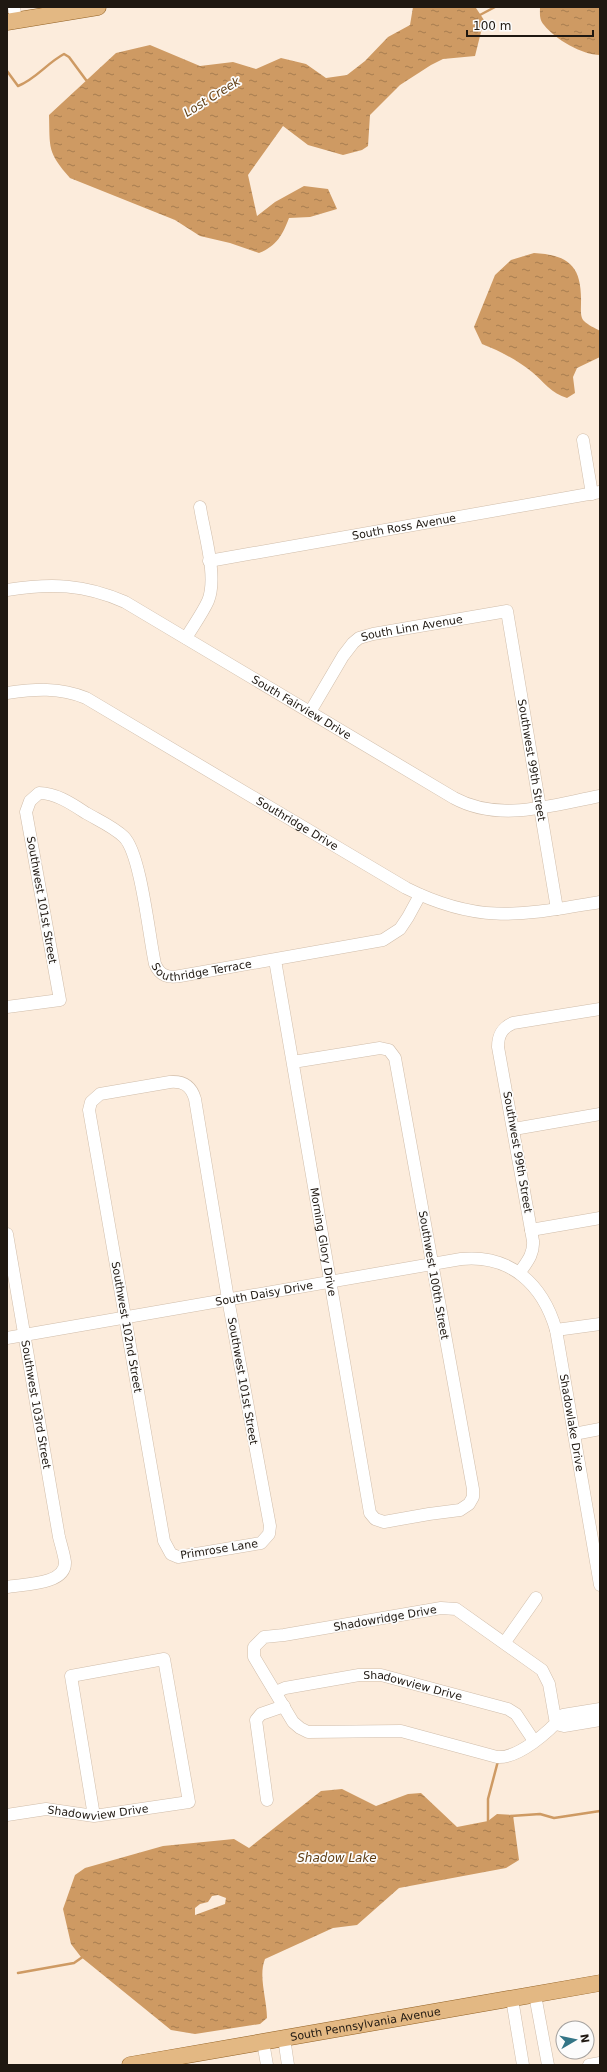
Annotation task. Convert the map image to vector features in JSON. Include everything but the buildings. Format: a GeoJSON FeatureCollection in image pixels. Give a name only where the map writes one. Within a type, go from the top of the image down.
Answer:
{"type":"FeatureCollection","features":[{"type":"Feature","properties":{"kind":"main road"},"geometry":{"type":"LineString","coordinates":[[18,15],[98,7]]}},
{"type":"Feature","properties":{"kind":"main road","name":"South Pennsylvania Avenue"},"geometry":{"type":"LineString","coordinates":[[130,2065],[600,1983]]}},
{"type":"Feature","properties":{"kind":"street"},"geometry":{"type":"LineString","coordinates":[[583,440],[596,493]]}},
{"type":"Feature","properties":{"kind":"street","name":"South Ross Avenue"},"geometry":{"type":"LineString","coordinates":[[209,561],[596,493]]}},
{"type":"Feature","properties":{"kind":"street"},"geometry":{"type":"LineString","coordinates":[[186,638],[208,601],[210,593],[211,579],[209,561],[200,507]]}},
{"type":"Feature","properties":{"kind":"street","name":"South Fairview Drive"},"geometry":{"type":"LineString","coordinates":[[7,590],[38,585],[59,585],[78,587],[103,593],[125,602],[454,798],[470,806],[500,812],[539,807],[600,796]]}},
{"type":"Feature","properties":{"kind":"street","name":"South Linn Avenue"},"geometry":{"type":"LineString","coordinates":[[310,712],[343,656],[359,638],[373,634],[507,611]]}},
{"type":"Feature","properties":{"kind":"street","name":"Southwest 99th Street"},"geometry":{"type":"LineString","coordinates":[[507,611],[557,909]]}},
{"type":"Feature","properties":{"kind":"street","name":"Southridge Drive"},"geometry":{"type":"LineString","coordinates":[[7,693],[34,689],[52,689],[66,691],[86,698],[420,895],[450,907],[485,914],[526,914],[600,902]]}},
{"type":"Feature","properties":{"kind":"street","name":"Southridge Terrace"},"geometry":{"type":"LineString","coordinates":[[30,801],[39,793],[47,793],[55,796],[112,829],[128,841],[136,860],[155,964],[163,975],[180,976],[370,944],[390,937],[400,929],[420,895]]}},
{"type":"Feature","properties":{"kind":"street","name":"Southwest 101st Street"},"geometry":{"type":"LineString","coordinates":[[7,1007],[60,1000],[26,812],[30,801]]}},
{"type":"Feature","properties":{"kind":"street","name":"Morning Glory Drive"},"geometry":{"type":"LineString","coordinates":[[275,960],[365,1481],[368,1508],[370,1515],[377,1521]]}},
{"type":"Feature","properties":{"kind":"street","name":"Southwest 99th Street"},"geometry":{"type":"LineString","coordinates":[[520,1272],[530,1258],[533,1250],[532,1230],[498,1047],[498,1037],[502,1030],[513,1023],[600,1008]]}},
{"type":"Feature","properties":{"kind":"street","name":"Southwest 100th Street"},"geometry":{"type":"LineString","coordinates":[[293,1062],[380,1048],[388,1050],[395,1058],[473,1489],[471,1500],[467,1506],[460,1510],[423,1514],[388,1522],[377,1521]]}},
{"type":"Feature","properties":{"kind":"street","name":"Southwest 101st Street"},"geometry":{"type":"LineString","coordinates":[[92,1099],[107,1093],[170,1082],[185,1083],[192,1091],[195,1099],[228,1299],[270,1526],[269,1534],[266,1539]]}},
{"type":"Feature","properties":{"kind":"street","name":"Southwest 102nd Street"},"geometry":{"type":"LineString","coordinates":[[92,1099],[89,1106],[89,1116],[126,1318],[164,1541],[165,1546],[171,1554]]}},
{"type":"Feature","properties":{"kind":"street"},"geometry":{"type":"LineString","coordinates":[[514,1129],[600,1114]]}},
{"type":"Feature","properties":{"kind":"street"},"geometry":{"type":"LineString","coordinates":[[532,1230],[600,1218]]}},
{"type":"Feature","properties":{"kind":"street","name":"Southwest 103rd Street"},"geometry":{"type":"LineString","coordinates":[[7,1234],[59,1537],[65,1561],[61,1573],[53,1579],[7,1587]]}},
{"type":"Feature","properties":{"kind":"street","name":"South Daisy Drive"},"geometry":{"type":"LineString","coordinates":[[7,1338],[462,1259],[480,1258],[520,1272]]}},
{"type":"Feature","properties":{"kind":"street","name":"Shadowlake Drive"},"geometry":{"type":"LineString","coordinates":[[520,1272],[547,1304],[556,1330],[574,1434],[596,1535],[600,1585]]}},
{"type":"Feature","properties":{"kind":"street"},"geometry":{"type":"LineString","coordinates":[[556,1330],[600,1324]]}},
{"type":"Feature","properties":{"kind":"street"},"geometry":{"type":"LineString","coordinates":[[574,1434],[600,1429]]}},
{"type":"Feature","properties":{"kind":"street","name":"Primrose Lane"},"geometry":{"type":"LineString","coordinates":[[171,1554],[182,1557],[256,1545],[266,1539]]}},
{"type":"Feature","properties":{"kind":"street"},"geometry":{"type":"LineString","coordinates":[[505,1642],[536,1598]]}},
{"type":"Feature","properties":{"kind":"street","name":"Shadowridge Drive"},"geometry":{"type":"LineString","coordinates":[[276,1692],[254,1657],[254,1646],[264,1637],[447,1608],[459,1610],[538,1665],[545,1674],[556,1724]]}},
{"type":"Feature","properties":{"kind":"street","name":"Shadowview Drive"},"geometry":{"type":"LineString","coordinates":[[7,1816],[46,1809],[94,1816],[189,1802],[164,1658],[71,1676],[94,1816]]}},
{"type":"Feature","properties":{"kind":"street","name":"Shadowview Drive"},"geometry":{"type":"LineString","coordinates":[[276,1692],[285,1688],[360,1675],[381,1675],[508,1709],[516,1714],[534,1741]]}},
{"type":"Feature","properties":{"kind":"street"},"geometry":{"type":"LineString","coordinates":[[276,1692],[297,1726],[305,1731],[324,1733],[401,1731],[502,1757],[513,1755],[534,1741],[556,1724],[562,1715],[600,1709]]}},
{"type":"Feature","properties":{"kind":"street"},"geometry":{"type":"LineString","coordinates":[[267,1800],[256,1720],[261,1714],[284,1706]]}},
{"type":"Feature","properties":{"kind":"street"},"geometry":{"type":"LineString","coordinates":[[556,1724],[564,1726],[600,1720]]}},
{"type":"Feature","properties":{"kind":"street"},"geometry":{"type":"LineString","coordinates":[[535,1995],[548,2065]]}},
{"type":"Feature","properties":{"kind":"street"},"geometry":{"type":"LineString","coordinates":[[512,1999],[523,2065]]}},
{"type":"Feature","properties":{"kind":"street"},"geometry":{"type":"LineString","coordinates":[[284,2038],[288,2065]]}},
{"type":"Feature","properties":{"kind":"street"},"geometry":{"type":"LineString","coordinates":[[263,2042],[267,2065]]}},
{"type":"Feature","properties":{"kind":"street"},"geometry":{"type":"LineString","coordinates":[[589,2065],[600,2063]]}},
{"type":"Feature","properties":{"kind":"water"},"geometry":{"type":"Polygon","coordinates":[[[413,7],[476,8],[484,20],[475,56],[443,59],[400,85],[370,115],[368,146],[362,150],[343,155],[308,145],[283,126],[248,175],[257,216],[275,202],[304,186],[328,189],[337,209],[310,217],[289,218],[275,243],[259,253],[230,243],[200,236],[175,220],[70,178],[57,162],[51,149],[49,115],[116,53],[150,45],[200,66],[233,62],[256,69],[281,58],[306,64],[326,78],[347,75],[365,61],[388,37],[410,25],[413,7]]]}},
{"type":"Feature","properties":{"kind":"water"},"geometry":{"type":"Polygon","coordinates":[[[540,7],[600,7],[600,55],[577,49],[555,36],[542,23],[540,7]]]}},
{"type":"Feature","properties":{"kind":"water"},"geometry":{"type":"Polygon","coordinates":[[[534,253],[556,256],[565,260],[571,265],[576,271],[579,280],[582,317],[586,322],[600,331],[600,357],[577,368],[573,377],[575,393],[567,398],[557,394],[532,372],[520,364],[502,353],[482,344],[474,327],[495,275],[511,260],[534,253]]]}},
{"type":"Feature","properties":{"kind":"water","name":"Shadow Lake"},"geometry":{"type":"Polygon","coordinates":[[[342,1789],[376,1806],[408,1794],[421,1793],[457,1827],[488,1821],[497,1814],[513,1815],[519,1860],[506,1868],[399,1888],[357,1925],[333,1928],[265,1959],[262,1973],[267,2018],[260,2024],[195,2034],[171,2030],[81,1957],[71,1944],[63,1909],[75,1875],[85,1868],[163,1846],[234,1839],[249,1848],[321,1791],[342,1789]],[[218,1895],[212,1896],[208,1902],[200,1904],[195,1908],[195,1915],[225,1904],[226,1898],[218,1895]]]}},
{"type":"Feature","properties":{"kind":"waterway","name":"Lost Creek"},"geometry":{"type":"LineString","coordinates":[[478,16],[495,7]]}},
{"type":"Feature","properties":{"kind":"waterway","name":"Lost Creek"},"geometry":{"type":"LineString","coordinates":[[7,71],[18,86],[64,54],[69,57],[86,80],[90,82]]}},
{"type":"Feature","properties":{"kind":"waterway"},"geometry":{"type":"LineString","coordinates":[[488,1821],[488,1799],[498,1761]]}},
{"type":"Feature","properties":{"kind":"waterway"},"geometry":{"type":"LineString","coordinates":[[511,1816],[540,1814],[554,1818],[600,1811]]}},
{"type":"Feature","properties":{"kind":"waterway"},"geometry":{"type":"LineString","coordinates":[[18,1973],[74,1963],[84,1956]]}}]}
